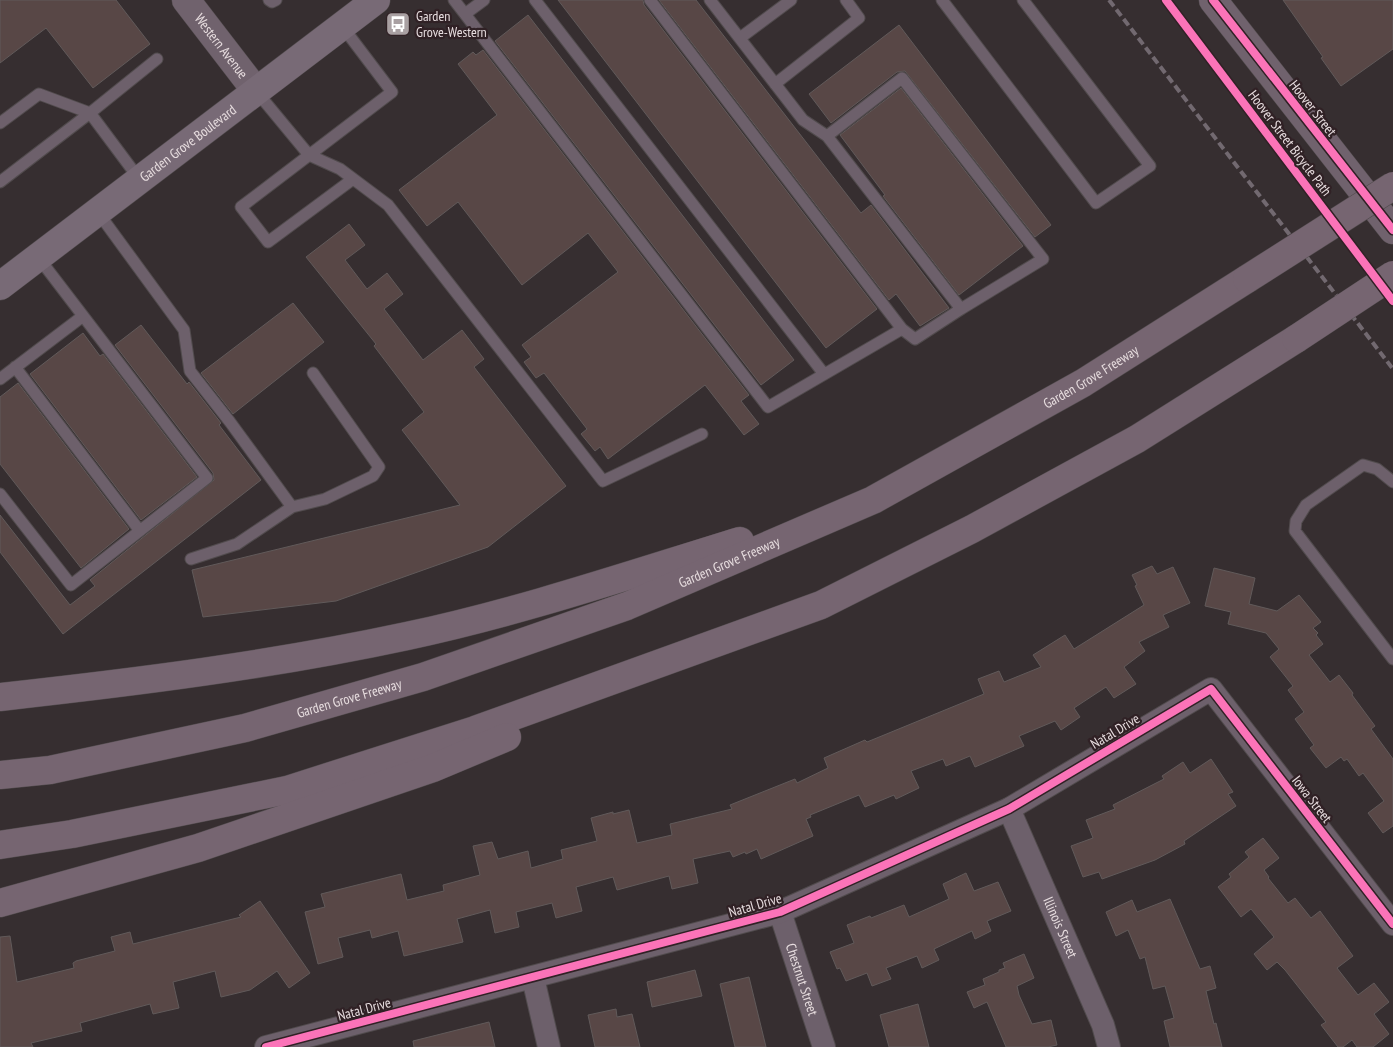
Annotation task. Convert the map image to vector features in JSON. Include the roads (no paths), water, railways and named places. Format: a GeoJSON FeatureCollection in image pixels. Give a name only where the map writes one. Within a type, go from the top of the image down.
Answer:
{"type":"FeatureCollection","features":[{"type":"Feature","properties":{"kind":"highway","name":"Garden Grove Freeway"},"geometry":{"type":"LineString","coordinates":[[0,775],[50,770],[245,728],[423,677],[627,606],[872,500],[1083,384],[1393,186]]}},
{"type":"Feature","properties":{"kind":"highway"},"geometry":{"type":"LineString","coordinates":[[0,903],[198,848],[433,768],[822,605],[972,529],[1137,439],[1296,339],[1393,275]]}},
{"type":"Feature","properties":{"kind":"highway"},"geometry":{"type":"LineString","coordinates":[[0,697],[126,683],[261,664],[407,636],[531,605],[872,500]]}},
{"type":"Feature","properties":{"kind":"highway"},"geometry":{"type":"LineString","coordinates":[[0,845],[72,834],[287,790],[475,730],[822,605]]}},
{"type":"Feature","properties":{"kind":"main road","name":"Garden Grove Boulevard"},"geometry":{"type":"LineString","coordinates":[[0,286],[373,1]]}},
{"type":"Feature","properties":{"kind":"street","name":"Western Avenue"},"geometry":{"type":"LineString","coordinates":[[186,0],[256,91]]}},
{"type":"Feature","properties":{"kind":"street","name":"Hoover Street"},"geometry":{"type":"LineString","coordinates":[[1212,0],[1393,230]]}},
{"type":"Feature","properties":{"kind":"street","name":"Natal Drive"},"geometry":{"type":"LineString","coordinates":[[269,1047],[780,912],[1010,809],[1211,689]]}},
{"type":"Feature","properties":{"kind":"street","name":"Iowa Street"},"geometry":{"type":"LineString","coordinates":[[1211,689],[1393,924]]}},
{"type":"Feature","properties":{"kind":"street","name":"Illinois Street"},"geometry":{"type":"LineString","coordinates":[[1010,809],[1103,1025],[1109,1047]]}},
{"type":"Feature","properties":{"kind":"street","name":"Chestnut Street"},"geometry":{"type":"LineString","coordinates":[[780,912],[824,1047]]}},
{"type":"Feature","properties":{"kind":"street"},"geometry":{"type":"LineString","coordinates":[[533,978],[549,1047]]}},
{"type":"Feature","properties":{"kind":"lane"},"geometry":{"type":"LineString","coordinates":[[269,0],[272,2],[276,0]]}},
{"type":"Feature","properties":{"kind":"lane"},"geometry":{"type":"LineString","coordinates":[[454,0],[768,407],[902,328]]}},
{"type":"Feature","properties":{"kind":"lane"},"geometry":{"type":"LineString","coordinates":[[465,14],[484,0]]}},
{"type":"Feature","properties":{"kind":"lane"},"geometry":{"type":"LineString","coordinates":[[536,0],[824,374]]}},
{"type":"Feature","properties":{"kind":"lane"},"geometry":{"type":"LineString","coordinates":[[650,0],[902,328],[915,339],[1043,259],[902,78],[827,136]]}},
{"type":"Feature","properties":{"kind":"lane"},"geometry":{"type":"LineString","coordinates":[[710,0],[803,120],[827,136],[961,309]]}},
{"type":"Feature","properties":{"kind":"lane"},"geometry":{"type":"LineString","coordinates":[[740,38],[791,0]]}},
{"type":"Feature","properties":{"kind":"lane"},"geometry":{"type":"LineString","coordinates":[[775,84],[859,18],[846,0]]}},
{"type":"Feature","properties":{"kind":"lane"},"geometry":{"type":"LineString","coordinates":[[942,0],[1096,203],[1150,166],[1023,0]]}},
{"type":"Feature","properties":{"kind":"lane"},"geometry":{"type":"LineString","coordinates":[[342,26],[392,92],[241,207],[268,242],[353,179]]}},
{"type":"Feature","properties":{"kind":"lane"},"geometry":{"type":"LineString","coordinates":[[0,182],[157,59]]}},
{"type":"Feature","properties":{"kind":"lane"},"geometry":{"type":"LineString","coordinates":[[256,91],[309,155],[340,169],[388,205],[602,480],[702,434]]}},
{"type":"Feature","properties":{"kind":"lane"},"geometry":{"type":"LineString","coordinates":[[0,123],[39,94],[90,113],[140,180]]}},
{"type":"Feature","properties":{"kind":"lane"},"geometry":{"type":"LineString","coordinates":[[97,212],[184,330],[190,371],[292,507]]}},
{"type":"Feature","properties":{"kind":"lane"},"geometry":{"type":"LineString","coordinates":[[0,494],[70,585],[207,478],[38,257]]}},
{"type":"Feature","properties":{"kind":"lane"},"geometry":{"type":"LineString","coordinates":[[0,379],[83,316]]}},
{"type":"Feature","properties":{"kind":"lane"},"geometry":{"type":"LineString","coordinates":[[16,367],[140,530]]}},
{"type":"Feature","properties":{"kind":"lane"},"geometry":{"type":"LineString","coordinates":[[191,559],[237,544],[292,507],[325,499],[373,476],[379,467],[313,373]]}},
{"type":"Feature","properties":{"kind":"lane"},"geometry":{"type":"LineString","coordinates":[[1393,482],[1377,469],[1363,465],[1306,505],[1296,521],[1295,530],[1393,659]]}},
{"type":"Feature","properties":{"kind":"railway"},"geometry":{"type":"LineString","coordinates":[[1109,0],[1393,369]]}},
{"type":"Feature","properties":{"kind":"place","name":"Garden Grove-Western"},"geometry":{"type":"Point","coordinates":[398,24]}}]}
